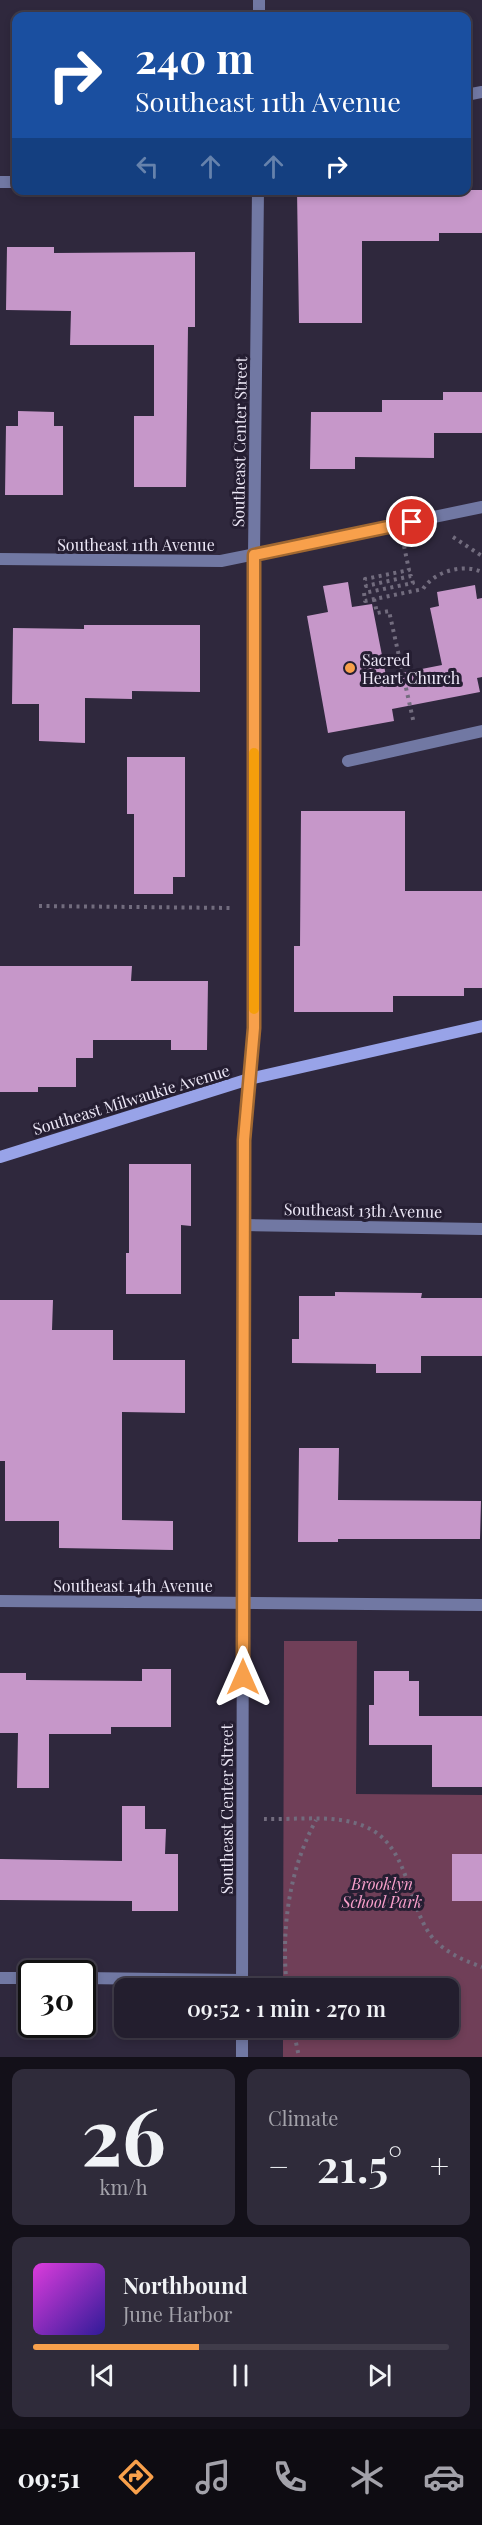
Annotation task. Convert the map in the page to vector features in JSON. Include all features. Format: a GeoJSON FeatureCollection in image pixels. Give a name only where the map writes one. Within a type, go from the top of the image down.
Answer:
{"type":"FeatureCollection","features":[{"type":"Feature","properties":{"kind":"main road","name":"Southeast Milwaukie Avenue"},"geometry":{"type":"LineString","coordinates":[[0,1157],[249,1079],[482,1026]]}},
{"type":"Feature","properties":{"kind":"street","name":"Southeast Center Street"},"geometry":{"type":"LineString","coordinates":[[242,1978],[244,1140],[254,1028],[254,555],[258,195]]}},
{"type":"Feature","properties":{"kind":"street","name":"Southeast 11th Avenue"},"geometry":{"type":"LineString","coordinates":[[0,559],[221,561],[482,507]]}},
{"type":"Feature","properties":{"kind":"street"},"geometry":{"type":"LineString","coordinates":[[348,761],[482,731]]}},
{"type":"Feature","properties":{"kind":"street","name":"Southeast 13th Avenue"},"geometry":{"type":"LineString","coordinates":[[244,1225],[482,1228]]}},
{"type":"Feature","properties":{"kind":"street","name":"Southeast 14th Avenue"},"geometry":{"type":"LineString","coordinates":[[0,1601],[482,1605]]}},
{"type":"Feature","properties":{"kind":"street"},"geometry":{"type":"LineString","coordinates":[[0,1978],[18,1978]]}},
{"type":"Feature","properties":{"kind":"street"},"geometry":{"type":"LineString","coordinates":[[96,1979],[114,1979]]}},
{"type":"Feature","properties":{"kind":"street"},"geometry":{"type":"LineString","coordinates":[[242,2038],[242,2057]]}},
{"type":"Feature","properties":{"kind":"path"},"geometry":{"type":"LineString","coordinates":[[398,525],[409,570],[364,579],[366,586],[411,576],[412,583],[363,593],[364,601],[423,589],[430,578],[448,571],[468,568],[482,572]]}},
{"type":"Feature","properties":{"kind":"path"},"geometry":{"type":"LineString","coordinates":[[374,599],[377,613],[389,611],[419,745]]}},
{"type":"Feature","properties":{"kind":"path"},"geometry":{"type":"LineString","coordinates":[[39,906],[254,909]]}},
{"type":"Feature","properties":{"kind":"path"},"geometry":{"type":"LineString","coordinates":[[242,1818],[342,1821],[362,1825],[384,1837],[400,1862],[428,1932],[453,1954],[482,1967]]}},
{"type":"Feature","properties":{"kind":"path"},"geometry":{"type":"LineString","coordinates":[[286,1978],[290,1890],[301,1848],[316,1820]]}},
{"type":"Feature","properties":{"kind":"path"},"geometry":{"type":"LineString","coordinates":[[295,2038],[299,2057]]}},
{"type":"Feature","properties":{"kind":"green space","name":"Brooklyn School Park"},"geometry":{"type":"Polygon","coordinates":[[[284,1641],[357,1641],[356,1794],[482,1795],[482,2057],[283,2057],[283,2038],[459,2038],[459,1978],[283,1978],[284,1641]]]}},
{"type":"Feature","properties":{"kind":"building"},"geometry":{"type":"Polygon","coordinates":[[[471,190],[482,190],[482,233],[439,233],[439,241],[362,241],[362,323],[299,323],[297,195],[471,195],[471,190]]]}},
{"type":"Feature","properties":{"kind":"building"},"geometry":{"type":"Polygon","coordinates":[[[7,247],[54,247],[54,253],[195,252],[195,327],[188,327],[186,487],[134,487],[134,416],[154,416],[154,345],[70,345],[71,311],[6,310],[7,247]]]}},
{"type":"Feature","properties":{"kind":"building"},"geometry":{"type":"Polygon","coordinates":[[[443,392],[482,392],[482,433],[434,433],[434,458],[355,457],[355,469],[310,469],[311,412],[382,412],[382,400],[443,400],[443,392]]]}},
{"type":"Feature","properties":{"kind":"building"},"geometry":{"type":"Polygon","coordinates":[[[18,411],[54,412],[54,426],[63,426],[63,495],[5,495],[6,426],[18,426],[18,411]]]}},
{"type":"Feature","properties":{"kind":"building"},"geometry":{"type":"Polygon","coordinates":[[[348,582],[352,607],[372,604],[386,676],[442,665],[430,608],[439,606],[437,592],[475,585],[477,599],[482,598],[482,677],[477,678],[480,692],[392,709],[394,721],[328,733],[307,616],[328,612],[323,586],[348,582]]]}},
{"type":"Feature","properties":{"kind":"building"},"geometry":{"type":"Polygon","coordinates":[[[84,625],[200,625],[200,692],[132,691],[132,699],[85,698],[85,743],[39,741],[39,704],[12,704],[13,628],[84,629],[84,625]]]}},
{"type":"Feature","properties":{"kind":"building"},"geometry":{"type":"Polygon","coordinates":[[[127,757],[185,757],[185,877],[173,877],[173,894],[134,894],[134,814],[127,814],[127,757]]]}},
{"type":"Feature","properties":{"kind":"building"},"geometry":{"type":"Polygon","coordinates":[[[301,811],[405,811],[405,891],[482,891],[482,988],[464,988],[464,996],[393,996],[393,1012],[294,1012],[294,946],[300,946],[301,811]]]}},
{"type":"Feature","properties":{"kind":"building"},"geometry":{"type":"Polygon","coordinates":[[[0,966],[132,966],[131,981],[208,981],[207,1050],[171,1050],[171,1040],[93,1040],[93,1058],[76,1058],[76,1087],[38,1087],[38,1092],[0,1092],[0,966]]]}},
{"type":"Feature","properties":{"kind":"building"},"geometry":{"type":"Polygon","coordinates":[[[129,1164],[191,1164],[191,1226],[181,1225],[181,1294],[126,1294],[126,1253],[129,1253],[129,1164]]]}},
{"type":"Feature","properties":{"kind":"building"},"geometry":{"type":"Polygon","coordinates":[[[335,1292],[422,1293],[421,1298],[482,1298],[482,1356],[421,1356],[421,1373],[376,1373],[376,1364],[292,1363],[292,1339],[299,1339],[299,1296],[335,1296],[335,1292]]]}},
{"type":"Feature","properties":{"kind":"building"},"geometry":{"type":"Polygon","coordinates":[[[0,1300],[53,1300],[52,1330],[113,1330],[113,1360],[185,1360],[185,1413],[122,1412],[122,1520],[173,1521],[173,1550],[59,1548],[59,1521],[5,1521],[5,1461],[0,1461],[0,1300]]]}},
{"type":"Feature","properties":{"kind":"building"},"geometry":{"type":"Polygon","coordinates":[[[299,1448],[339,1448],[338,1500],[481,1501],[480,1539],[338,1539],[338,1542],[298,1542],[299,1448]]]}},
{"type":"Feature","properties":{"kind":"building"},"geometry":{"type":"Polygon","coordinates":[[[142,1669],[171,1669],[171,1727],[111,1727],[111,1734],[49,1734],[49,1788],[17,1788],[18,1733],[0,1733],[0,1673],[26,1673],[26,1680],[142,1681],[142,1669]]]}},
{"type":"Feature","properties":{"kind":"building"},"geometry":{"type":"Polygon","coordinates":[[[374,1671],[409,1671],[409,1681],[419,1681],[419,1716],[482,1716],[482,1787],[432,1787],[432,1745],[369,1745],[369,1705],[374,1705],[374,1671]]]}},
{"type":"Feature","properties":{"kind":"building"},"geometry":{"type":"Polygon","coordinates":[[[122,1806],[145,1806],[145,1829],[166,1829],[165,1854],[178,1854],[178,1911],[132,1911],[132,1901],[0,1900],[0,1859],[122,1861],[122,1806]]]}},
{"type":"Feature","properties":{"kind":"building"},"geometry":{"type":"Polygon","coordinates":[[[452,1854],[482,1854],[482,1901],[452,1901],[452,1854]]]}},
{"type":"Feature","properties":{"kind":"slow traffic"},"geometry":{"type":"LineString","coordinates":[[254,753],[254,1009]]}},
{"type":"Feature","properties":{"kind":"place","name":"Sacred Heart Church"},"geometry":{"type":"Point","coordinates":[350,668]}},
{"type":"Feature","properties":{"kind":"route"},"geometry":{"type":"LineString","coordinates":[[243,1677],[244,1140],[254,1028],[254,555],[412,522]]}}]}
